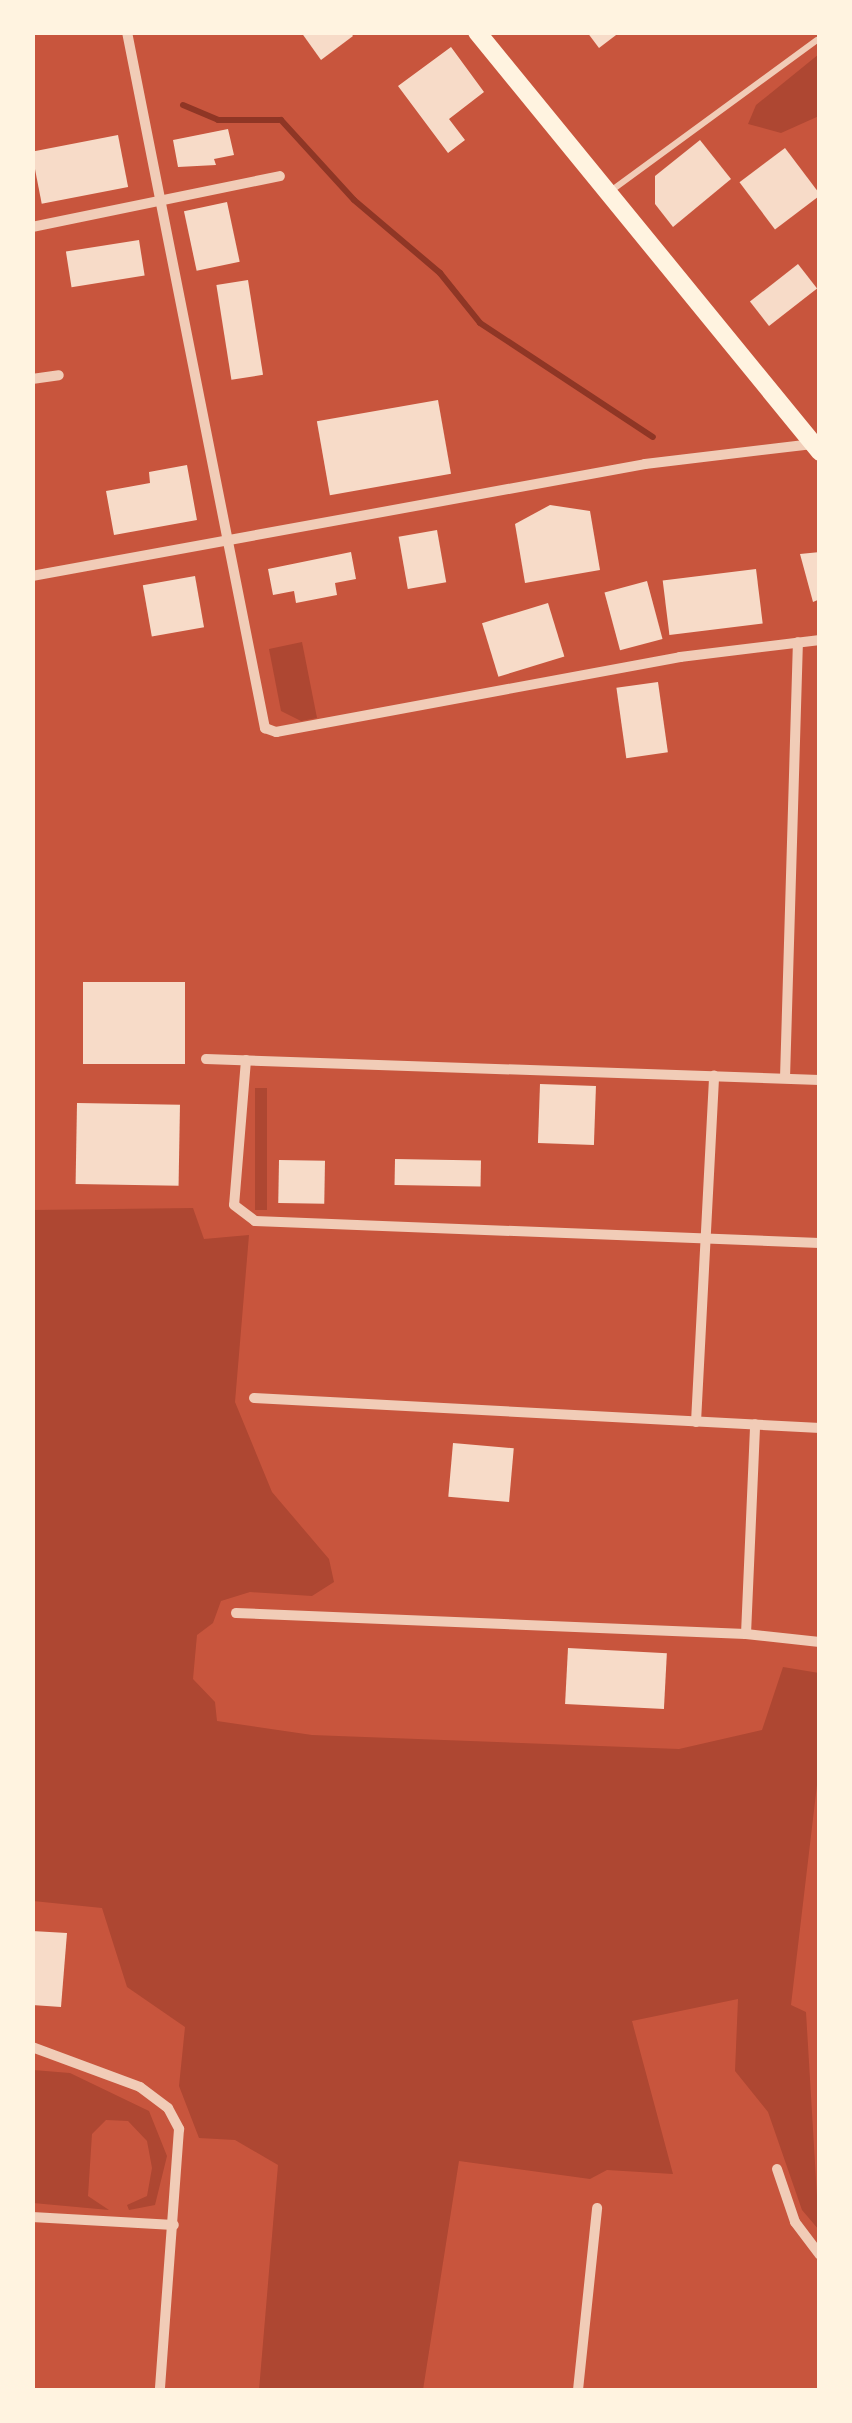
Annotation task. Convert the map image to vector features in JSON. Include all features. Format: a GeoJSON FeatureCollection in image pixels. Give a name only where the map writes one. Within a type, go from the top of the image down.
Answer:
{"type":"FeatureCollection","features":[{"type":"Feature","properties":{"kind":"main road"},"geometry":{"type":"LineString","coordinates":[[478,32],[816,448]]}},
{"type":"Feature","properties":{"kind":"main road"},"geometry":{"type":"LineString","coordinates":[[493,32],[539,105]]}},
{"type":"Feature","properties":{"kind":"street"},"geometry":{"type":"LineString","coordinates":[[127,32],[265,728],[276,732],[680,657],[820,640]]}},
{"type":"Feature","properties":{"kind":"street"},"geometry":{"type":"LineString","coordinates":[[32,227],[280,176]]}},
{"type":"Feature","properties":{"kind":"street"},"geometry":{"type":"LineString","coordinates":[[32,379],[59,375]]}},
{"type":"Feature","properties":{"kind":"street"},"geometry":{"type":"LineString","coordinates":[[32,576],[645,464],[816,448]]}},
{"type":"Feature","properties":{"kind":"street"},"geometry":{"type":"LineString","coordinates":[[784,1078],[798,642]]}},
{"type":"Feature","properties":{"kind":"street"},"geometry":{"type":"LineString","coordinates":[[206,1059],[820,1080]]}},
{"type":"Feature","properties":{"kind":"street"},"geometry":{"type":"LineString","coordinates":[[246,1060],[234,1204],[255,1221],[820,1243]]}},
{"type":"Feature","properties":{"kind":"street"},"geometry":{"type":"LineString","coordinates":[[696,1422],[714,1075]]}},
{"type":"Feature","properties":{"kind":"street"},"geometry":{"type":"LineString","coordinates":[[254,1398],[820,1428]]}},
{"type":"Feature","properties":{"kind":"street"},"geometry":{"type":"LineString","coordinates":[[746,1634],[755,1424]]}},
{"type":"Feature","properties":{"kind":"street"},"geometry":{"type":"LineString","coordinates":[[236,1613],[746,1634],[820,1642]]}},
{"type":"Feature","properties":{"kind":"street"},"geometry":{"type":"LineString","coordinates":[[32,2047],[140,2086],[168,2108],[180,2156],[160,2387],[145,2390]]}},
{"type":"Feature","properties":{"kind":"street"},"geometry":{"type":"LineString","coordinates":[[777,2168],[795,2222],[820,2255]]}},
{"type":"Feature","properties":{"kind":"street"},"geometry":{"type":"LineString","coordinates":[[578,2390],[596,2208]]}},
{"type":"Feature","properties":{"kind":"street"},"geometry":{"type":"LineString","coordinates":[[32,2217],[174,2225]]}},
{"type":"Feature","properties":{"kind":"lane"},"geometry":{"type":"LineString","coordinates":[[610,192],[816,40]]}},
{"type":"Feature","properties":{"kind":"shaded area"},"geometry":{"type":"Polygon","coordinates":[[[819,54],[819,116],[781,133],[748,124],[756,105],[819,54]]]}},
{"type":"Feature","properties":{"kind":"shaded area"},"geometry":{"type":"Polygon","coordinates":[[[302,642],[317,718],[301,721],[281,711],[269,649],[302,642]]]}},
{"type":"Feature","properties":{"kind":"shaded area"},"geometry":{"type":"Polygon","coordinates":[[[255,1088],[267,1088],[267,1210],[255,1210],[255,1088]]]}},
{"type":"Feature","properties":{"kind":"shaded area"},"geometry":{"type":"Polygon","coordinates":[[[193,1208],[204,1239],[249,1235],[235,1402],[272,1492],[329,1559],[334,1582],[312,1596],[250,1592],[221,1601],[213,1623],[197,1635],[193,1679],[215,1702],[217,1721],[312,1735],[679,1749],[762,1730],[783,1667],[819,1673],[819,1768],[791,2005],[806,2012],[819,2230],[802,2210],[768,2112],[735,2071],[738,1999],[632,2021],[673,2174],[607,2170],[590,2179],[459,2161],[423,2390],[259,2390],[278,2165],[235,2140],[199,2138],[179,2086],[185,2027],[127,1987],[102,1908],[33,1901],[33,1210],[193,1208]]]}},
{"type":"Feature","properties":{"kind":"shaded area"},"geometry":{"type":"Polygon","coordinates":[[[33,2070],[70,2073],[149,2111],[167,2156],[155,2205],[129,2210],[127,2205],[147,2196],[152,2168],[147,2141],[128,2121],[106,2120],[92,2134],[88,2196],[109,2210],[33,2203],[33,2070]]]}},
{"type":"Feature","properties":{"kind":"building"},"geometry":{"type":"Polygon","coordinates":[[[301,32],[350,32],[353,36],[321,60],[301,32]]]}},
{"type":"Feature","properties":{"kind":"building"},"geometry":{"type":"Polygon","coordinates":[[[587,32],[620,32],[599,48],[587,32]]]}},
{"type":"Feature","properties":{"kind":"building"},"geometry":{"type":"Polygon","coordinates":[[[451,47],[484,92],[449,119],[465,140],[448,153],[398,86],[451,47]]]}},
{"type":"Feature","properties":{"kind":"building"},"geometry":{"type":"Polygon","coordinates":[[[228,129],[234,155],[214,159],[216,165],[178,167],[173,140],[228,129]]]}},
{"type":"Feature","properties":{"kind":"building"},"geometry":{"type":"Polygon","coordinates":[[[118,135],[128,187],[42,204],[32,152],[118,135]]]}},
{"type":"Feature","properties":{"kind":"building"},"geometry":{"type":"Polygon","coordinates":[[[700,140],[731,179],[673,227],[655,204],[655,176],[700,140]]]}},
{"type":"Feature","properties":{"kind":"building"},"geometry":{"type":"Polygon","coordinates":[[[785,148],[820,196],[775,229],[739,182],[785,148]]]}},
{"type":"Feature","properties":{"kind":"building"},"geometry":{"type":"Polygon","coordinates":[[[227,202],[240,262],[197,271],[184,211],[227,202]]]}},
{"type":"Feature","properties":{"kind":"building"},"geometry":{"type":"Polygon","coordinates":[[[139,240],[145,276],[72,287],[66,252],[139,240]]]}},
{"type":"Feature","properties":{"kind":"building"},"geometry":{"type":"Polygon","coordinates":[[[798,264],[817,288],[769,326],[750,302],[798,264]]]}},
{"type":"Feature","properties":{"kind":"building"},"geometry":{"type":"Polygon","coordinates":[[[248,280],[263,375],[231,380],[216,285],[248,280]]]}},
{"type":"Feature","properties":{"kind":"building"},"geometry":{"type":"Polygon","coordinates":[[[438,400],[451,474],[330,495],[317,421],[438,400]]]}},
{"type":"Feature","properties":{"kind":"building"},"geometry":{"type":"Polygon","coordinates":[[[187,465],[197,520],[114,535],[106,491],[150,483],[149,472],[187,465]]]}},
{"type":"Feature","properties":{"kind":"building"},"geometry":{"type":"Polygon","coordinates":[[[550,505],[590,511],[600,570],[525,583],[515,524],[550,505]]]}},
{"type":"Feature","properties":{"kind":"building"},"geometry":{"type":"Polygon","coordinates":[[[437,530],[446,582],[408,589],[399,537],[437,530]]]}},
{"type":"Feature","properties":{"kind":"building"},"geometry":{"type":"Polygon","coordinates":[[[351,552],[356,579],[335,583],[337,595],[296,603],[294,591],[273,595],[268,569],[351,552]]]}},
{"type":"Feature","properties":{"kind":"building"},"geometry":{"type":"Polygon","coordinates":[[[820,552],[820,599],[813,602],[800,554],[820,552]]]}},
{"type":"Feature","properties":{"kind":"building"},"geometry":{"type":"Polygon","coordinates":[[[756,569],[763,624],[669,635],[663,580],[756,569]]]}},
{"type":"Feature","properties":{"kind":"building"},"geometry":{"type":"Polygon","coordinates":[[[195,576],[204,627],[152,636],[143,585],[195,576]]]}},
{"type":"Feature","properties":{"kind":"building"},"geometry":{"type":"Polygon","coordinates":[[[647,581],[663,639],[620,650],[604,592],[647,581]]]}},
{"type":"Feature","properties":{"kind":"building"},"geometry":{"type":"Polygon","coordinates":[[[548,603],[564,657],[498,677],[482,623],[548,603]]]}},
{"type":"Feature","properties":{"kind":"building"},"geometry":{"type":"Polygon","coordinates":[[[658,682],[668,752],[626,758],[616,688],[658,682]]]}},
{"type":"Feature","properties":{"kind":"building"},"geometry":{"type":"Polygon","coordinates":[[[83,982],[185,982],[185,1064],[83,1064],[83,982]]]}},
{"type":"Feature","properties":{"kind":"building"},"geometry":{"type":"Polygon","coordinates":[[[540,1084],[596,1086],[594,1145],[538,1143],[540,1084]]]}},
{"type":"Feature","properties":{"kind":"building"},"geometry":{"type":"Polygon","coordinates":[[[77,1103],[180,1105],[179,1186],[76,1184],[77,1103]]]}},
{"type":"Feature","properties":{"kind":"building"},"geometry":{"type":"Polygon","coordinates":[[[395,1159],[481,1161],[481,1186],[395,1185],[395,1159]]]}},
{"type":"Feature","properties":{"kind":"building"},"geometry":{"type":"Polygon","coordinates":[[[279,1160],[325,1161],[324,1204],[278,1203],[279,1160]]]}},
{"type":"Feature","properties":{"kind":"building"},"geometry":{"type":"Polygon","coordinates":[[[453,1443],[514,1448],[509,1502],[448,1497],[453,1443]]]}},
{"type":"Feature","properties":{"kind":"building"},"geometry":{"type":"Polygon","coordinates":[[[568,1648],[667,1653],[664,1709],[565,1704],[568,1648]]]}},
{"type":"Feature","properties":{"kind":"building"},"geometry":{"type":"Polygon","coordinates":[[[32,1931],[67,1933],[61,2007],[32,2005],[32,1931]]]}},
{"type":"Feature","properties":{"kind":"waterway"},"geometry":{"type":"LineString","coordinates":[[183,105],[218,120],[281,120],[354,200],[440,273],[480,323],[653,437]]}}]}
